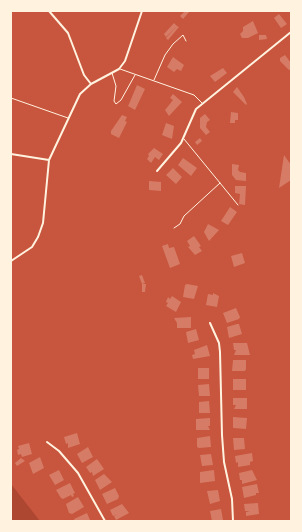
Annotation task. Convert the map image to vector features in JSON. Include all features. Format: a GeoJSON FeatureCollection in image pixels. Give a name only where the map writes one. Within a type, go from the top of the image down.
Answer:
{"type":"FeatureCollection","features":[{"type":"Feature","properties":{"kind":"street"},"geometry":{"type":"LineString","coordinates":[[49,11],[68,33],[84,75],[91,84]]}},
{"type":"Feature","properties":{"kind":"street"},"geometry":{"type":"LineString","coordinates":[[11,261],[32,247],[38,237],[43,223],[49,160],[80,94],[91,84],[119,69],[125,61],[142,11]]}},
{"type":"Feature","properties":{"kind":"street"},"geometry":{"type":"LineString","coordinates":[[157,171],[184,138],[192,115],[202,103],[291,32]]}},
{"type":"Feature","properties":{"kind":"street"},"geometry":{"type":"LineString","coordinates":[[11,154],[49,160]]}},
{"type":"Feature","properties":{"kind":"street"},"geometry":{"type":"LineString","coordinates":[[210,323],[219,344],[220,352],[224,462],[232,499],[233,521]]}},
{"type":"Feature","properties":{"kind":"street"},"geometry":{"type":"LineString","coordinates":[[47,442],[59,451],[78,473],[105,521]]}},
{"type":"Feature","properties":{"kind":"lane"},"geometry":{"type":"LineString","coordinates":[[153,81],[165,55],[172,44],[183,36],[186,41]]}},
{"type":"Feature","properties":{"kind":"lane"},"geometry":{"type":"LineString","coordinates":[[119,69],[194,95],[202,103]]}},
{"type":"Feature","properties":{"kind":"lane"},"geometry":{"type":"LineString","coordinates":[[112,73],[116,86],[114,101],[116,104],[121,100],[135,74]]}},
{"type":"Feature","properties":{"kind":"lane"},"geometry":{"type":"LineString","coordinates":[[11,98],[69,118]]}},
{"type":"Feature","properties":{"kind":"lane"},"geometry":{"type":"LineString","coordinates":[[184,138],[238,205]]}},
{"type":"Feature","properties":{"kind":"lane"},"geometry":{"type":"LineString","coordinates":[[174,228],[180,224],[184,216],[220,183]]}},
{"type":"Feature","properties":{"kind":"shaded area"},"geometry":{"type":"Polygon","coordinates":[[[11,484],[40,521],[11,521],[11,484]]]}},
{"type":"Feature","properties":{"kind":"building"},"geometry":{"type":"Polygon","coordinates":[[[185,11],[190,11],[183,19],[180,16],[185,11]]]}},
{"type":"Feature","properties":{"kind":"building"},"geometry":{"type":"Polygon","coordinates":[[[279,14],[287,24],[281,28],[274,18],[279,14]]]}},
{"type":"Feature","properties":{"kind":"building"},"geometry":{"type":"Polygon","coordinates":[[[253,21],[258,33],[248,38],[242,38],[240,34],[243,31],[243,27],[253,21]]]}},
{"type":"Feature","properties":{"kind":"building"},"geometry":{"type":"Polygon","coordinates":[[[174,23],[177,26],[166,37],[164,34],[174,23]]]}},
{"type":"Feature","properties":{"kind":"building"},"geometry":{"type":"Polygon","coordinates":[[[177,26],[179,27],[168,40],[166,38],[177,26]]]}},
{"type":"Feature","properties":{"kind":"building"},"geometry":{"type":"Polygon","coordinates":[[[259,35],[266,35],[267,39],[259,40],[259,35]]]}},
{"type":"Feature","properties":{"kind":"building"},"geometry":{"type":"Polygon","coordinates":[[[285,55],[291,63],[291,69],[289,70],[280,61],[280,58],[285,55]]]}},
{"type":"Feature","properties":{"kind":"building"},"geometry":{"type":"Polygon","coordinates":[[[173,57],[184,65],[181,71],[177,69],[174,72],[167,67],[173,57]]]}},
{"type":"Feature","properties":{"kind":"building"},"geometry":{"type":"Polygon","coordinates":[[[223,68],[227,73],[215,82],[210,76],[223,68]]]}},
{"type":"Feature","properties":{"kind":"building"},"geometry":{"type":"Polygon","coordinates":[[[137,85],[145,89],[135,110],[128,106],[137,85]]]}},
{"type":"Feature","properties":{"kind":"building"},"geometry":{"type":"Polygon","coordinates":[[[237,87],[244,97],[247,104],[246,105],[233,92],[237,87]]]}},
{"type":"Feature","properties":{"kind":"building"},"geometry":{"type":"Polygon","coordinates":[[[173,94],[182,102],[169,116],[165,110],[173,100],[170,98],[173,94]]]}},
{"type":"Feature","properties":{"kind":"building"},"geometry":{"type":"Polygon","coordinates":[[[231,112],[238,113],[238,120],[235,120],[235,123],[230,123],[231,112]]]}},
{"type":"Feature","properties":{"kind":"building"},"geometry":{"type":"Polygon","coordinates":[[[205,114],[210,120],[207,122],[206,127],[210,132],[206,135],[200,128],[200,118],[205,114]]]}},
{"type":"Feature","properties":{"kind":"building"},"geometry":{"type":"Polygon","coordinates":[[[122,115],[127,117],[125,121],[127,122],[119,138],[111,134],[111,131],[122,115]]]}},
{"type":"Feature","properties":{"kind":"building"},"geometry":{"type":"Polygon","coordinates":[[[166,123],[174,126],[172,139],[162,135],[166,123]]]}},
{"type":"Feature","properties":{"kind":"building"},"geometry":{"type":"Polygon","coordinates":[[[200,138],[202,141],[197,145],[195,142],[200,138]]]}},
{"type":"Feature","properties":{"kind":"building"},"geometry":{"type":"Polygon","coordinates":[[[154,148],[163,154],[159,160],[155,157],[151,163],[147,159],[149,156],[148,154],[154,148]]]}},
{"type":"Feature","properties":{"kind":"building"},"geometry":{"type":"Polygon","coordinates":[[[284,155],[291,165],[291,180],[279,188],[284,155]]]}},
{"type":"Feature","properties":{"kind":"building"},"geometry":{"type":"Polygon","coordinates":[[[183,158],[197,168],[191,176],[178,165],[183,158]]]}},
{"type":"Feature","properties":{"kind":"building"},"geometry":{"type":"Polygon","coordinates":[[[232,164],[239,165],[238,170],[246,173],[246,181],[236,180],[232,175],[232,164]]]}},
{"type":"Feature","properties":{"kind":"building"},"geometry":{"type":"Polygon","coordinates":[[[173,168],[182,177],[176,184],[166,175],[173,168]]]}},
{"type":"Feature","properties":{"kind":"building"},"geometry":{"type":"Polygon","coordinates":[[[149,181],[161,182],[161,191],[149,190],[149,181]]]}},
{"type":"Feature","properties":{"kind":"building"},"geometry":{"type":"Polygon","coordinates":[[[235,186],[246,186],[245,205],[239,204],[240,194],[235,193],[235,186]]]}},
{"type":"Feature","properties":{"kind":"building"},"geometry":{"type":"Polygon","coordinates":[[[230,207],[237,212],[228,225],[221,221],[230,207]]]}},
{"type":"Feature","properties":{"kind":"building"},"geometry":{"type":"Polygon","coordinates":[[[208,224],[219,230],[209,241],[204,232],[208,224]]]}},
{"type":"Feature","properties":{"kind":"building"},"geometry":{"type":"Polygon","coordinates":[[[194,236],[201,246],[199,247],[202,251],[195,255],[188,247],[190,246],[187,241],[194,236]]]}},
{"type":"Feature","properties":{"kind":"building"},"geometry":{"type":"Polygon","coordinates":[[[168,244],[169,248],[174,247],[180,264],[170,268],[162,246],[168,244]]]}},
{"type":"Feature","properties":{"kind":"building"},"geometry":{"type":"Polygon","coordinates":[[[242,253],[245,263],[234,267],[231,256],[242,253]]]}},
{"type":"Feature","properties":{"kind":"building"},"geometry":{"type":"Polygon","coordinates":[[[142,275],[145,283],[142,284],[139,276],[142,275]]]}},
{"type":"Feature","properties":{"kind":"building"},"geometry":{"type":"Polygon","coordinates":[[[142,284],[146,284],[145,292],[142,292],[142,284]]]}},
{"type":"Feature","properties":{"kind":"building"},"geometry":{"type":"Polygon","coordinates":[[[185,285],[198,286],[194,299],[183,297],[185,285]]]}},
{"type":"Feature","properties":{"kind":"building"},"geometry":{"type":"Polygon","coordinates":[[[213,293],[219,296],[217,307],[206,305],[208,294],[213,295],[213,293]]]}},
{"type":"Feature","properties":{"kind":"building"},"geometry":{"type":"Polygon","coordinates":[[[172,296],[181,302],[176,312],[166,306],[168,303],[166,302],[168,297],[170,299],[172,296]]]}},
{"type":"Feature","properties":{"kind":"building"},"geometry":{"type":"Polygon","coordinates":[[[236,308],[240,317],[239,319],[227,323],[223,313],[236,308]]]}},
{"type":"Feature","properties":{"kind":"building"},"geometry":{"type":"Polygon","coordinates":[[[191,317],[191,328],[177,328],[177,323],[174,318],[191,317]]]}},
{"type":"Feature","properties":{"kind":"building"},"geometry":{"type":"Polygon","coordinates":[[[239,324],[242,334],[229,338],[227,327],[239,324]]]}},
{"type":"Feature","properties":{"kind":"building"},"geometry":{"type":"Polygon","coordinates":[[[196,329],[199,340],[188,343],[186,332],[196,329]]]}},
{"type":"Feature","properties":{"kind":"building"},"geometry":{"type":"Polygon","coordinates":[[[233,343],[247,343],[250,355],[234,355],[236,350],[234,350],[233,343]]]}},
{"type":"Feature","properties":{"kind":"building"},"geometry":{"type":"Polygon","coordinates":[[[207,345],[210,356],[193,359],[192,355],[195,354],[194,350],[207,345]]]}},
{"type":"Feature","properties":{"kind":"building"},"geometry":{"type":"Polygon","coordinates":[[[233,360],[246,360],[245,371],[232,371],[233,360]]]}},
{"type":"Feature","properties":{"kind":"building"},"geometry":{"type":"Polygon","coordinates":[[[198,368],[209,368],[209,379],[198,379],[198,368]]]}},
{"type":"Feature","properties":{"kind":"building"},"geometry":{"type":"Polygon","coordinates":[[[233,379],[246,379],[246,390],[233,390],[233,379]]]}},
{"type":"Feature","properties":{"kind":"building"},"geometry":{"type":"Polygon","coordinates":[[[209,384],[210,396],[199,396],[198,385],[209,384]]]}},
{"type":"Feature","properties":{"kind":"building"},"geometry":{"type":"Polygon","coordinates":[[[233,398],[247,398],[247,409],[234,409],[236,405],[233,405],[233,398]]]}},
{"type":"Feature","properties":{"kind":"building"},"geometry":{"type":"Polygon","coordinates":[[[209,401],[210,413],[199,413],[199,402],[209,401]]]}},
{"type":"Feature","properties":{"kind":"building"},"geometry":{"type":"Polygon","coordinates":[[[233,417],[247,418],[246,429],[233,428],[233,417]]]}},
{"type":"Feature","properties":{"kind":"building"},"geometry":{"type":"Polygon","coordinates":[[[210,418],[210,426],[208,426],[210,430],[196,430],[196,419],[210,418]]]}},
{"type":"Feature","properties":{"kind":"building"},"geometry":{"type":"Polygon","coordinates":[[[77,433],[80,444],[68,448],[68,443],[66,444],[64,437],[77,433]]]}},
{"type":"Feature","properties":{"kind":"building"},"geometry":{"type":"Polygon","coordinates":[[[210,436],[211,447],[197,447],[197,438],[210,436]]]}},
{"type":"Feature","properties":{"kind":"building"},"geometry":{"type":"Polygon","coordinates":[[[233,438],[244,438],[245,449],[234,450],[233,438]]]}},
{"type":"Feature","properties":{"kind":"building"},"geometry":{"type":"Polygon","coordinates":[[[29,443],[32,454],[22,457],[21,454],[18,455],[18,446],[29,443]]]}},
{"type":"Feature","properties":{"kind":"building"},"geometry":{"type":"Polygon","coordinates":[[[88,447],[93,457],[82,463],[77,454],[88,447]]]}},
{"type":"Feature","properties":{"kind":"building"},"geometry":{"type":"Polygon","coordinates":[[[252,453],[253,461],[250,462],[250,465],[238,467],[238,462],[236,463],[235,456],[252,453]]]}},
{"type":"Feature","properties":{"kind":"building"},"geometry":{"type":"Polygon","coordinates":[[[211,454],[213,465],[202,466],[200,455],[211,454]]]}},
{"type":"Feature","properties":{"kind":"building"},"geometry":{"type":"Polygon","coordinates":[[[40,457],[44,468],[33,474],[29,463],[40,457]]]}},
{"type":"Feature","properties":{"kind":"building"},"geometry":{"type":"Polygon","coordinates":[[[21,458],[25,461],[17,466],[15,463],[21,458]]]}},
{"type":"Feature","properties":{"kind":"building"},"geometry":{"type":"Polygon","coordinates":[[[97,459],[104,469],[93,476],[92,472],[90,473],[86,467],[97,459]]]}},
{"type":"Feature","properties":{"kind":"building"},"geometry":{"type":"Polygon","coordinates":[[[59,470],[64,480],[55,485],[49,475],[59,470]]]}},
{"type":"Feature","properties":{"kind":"building"},"geometry":{"type":"Polygon","coordinates":[[[214,470],[215,481],[200,483],[200,472],[214,470]]]}},
{"type":"Feature","properties":{"kind":"building"},"geometry":{"type":"Polygon","coordinates":[[[252,470],[257,480],[242,484],[239,473],[252,470]]]}},
{"type":"Feature","properties":{"kind":"building"},"geometry":{"type":"Polygon","coordinates":[[[104,474],[112,482],[100,490],[95,480],[104,474]]]}},
{"type":"Feature","properties":{"kind":"building"},"geometry":{"type":"Polygon","coordinates":[[[70,483],[75,493],[73,494],[74,496],[72,497],[71,495],[63,499],[61,498],[56,490],[70,483]]]}},
{"type":"Feature","properties":{"kind":"building"},"geometry":{"type":"Polygon","coordinates":[[[257,484],[259,493],[244,498],[242,487],[257,484]]]}},
{"type":"Feature","properties":{"kind":"building"},"geometry":{"type":"Polygon","coordinates":[[[115,488],[119,496],[118,499],[107,504],[102,494],[115,488]]]}},
{"type":"Feature","properties":{"kind":"building"},"geometry":{"type":"Polygon","coordinates":[[[218,490],[220,501],[210,504],[207,491],[218,490]]]}},
{"type":"Feature","properties":{"kind":"building"},"geometry":{"type":"Polygon","coordinates":[[[78,497],[84,507],[72,514],[69,513],[66,504],[78,497]]]}},
{"type":"Feature","properties":{"kind":"building"},"geometry":{"type":"Polygon","coordinates":[[[258,503],[259,514],[246,516],[246,512],[250,511],[245,511],[244,504],[258,503]]]}},
{"type":"Feature","properties":{"kind":"building"},"geometry":{"type":"Polygon","coordinates":[[[122,504],[129,513],[116,520],[114,516],[118,514],[113,516],[110,510],[122,504]]]}},
{"type":"Feature","properties":{"kind":"building"},"geometry":{"type":"Polygon","coordinates":[[[221,509],[223,520],[212,521],[210,511],[221,509]]]}},
{"type":"Feature","properties":{"kind":"building"},"geometry":{"type":"Polygon","coordinates":[[[87,513],[90,520],[75,521],[74,519],[87,513]]]}}]}
